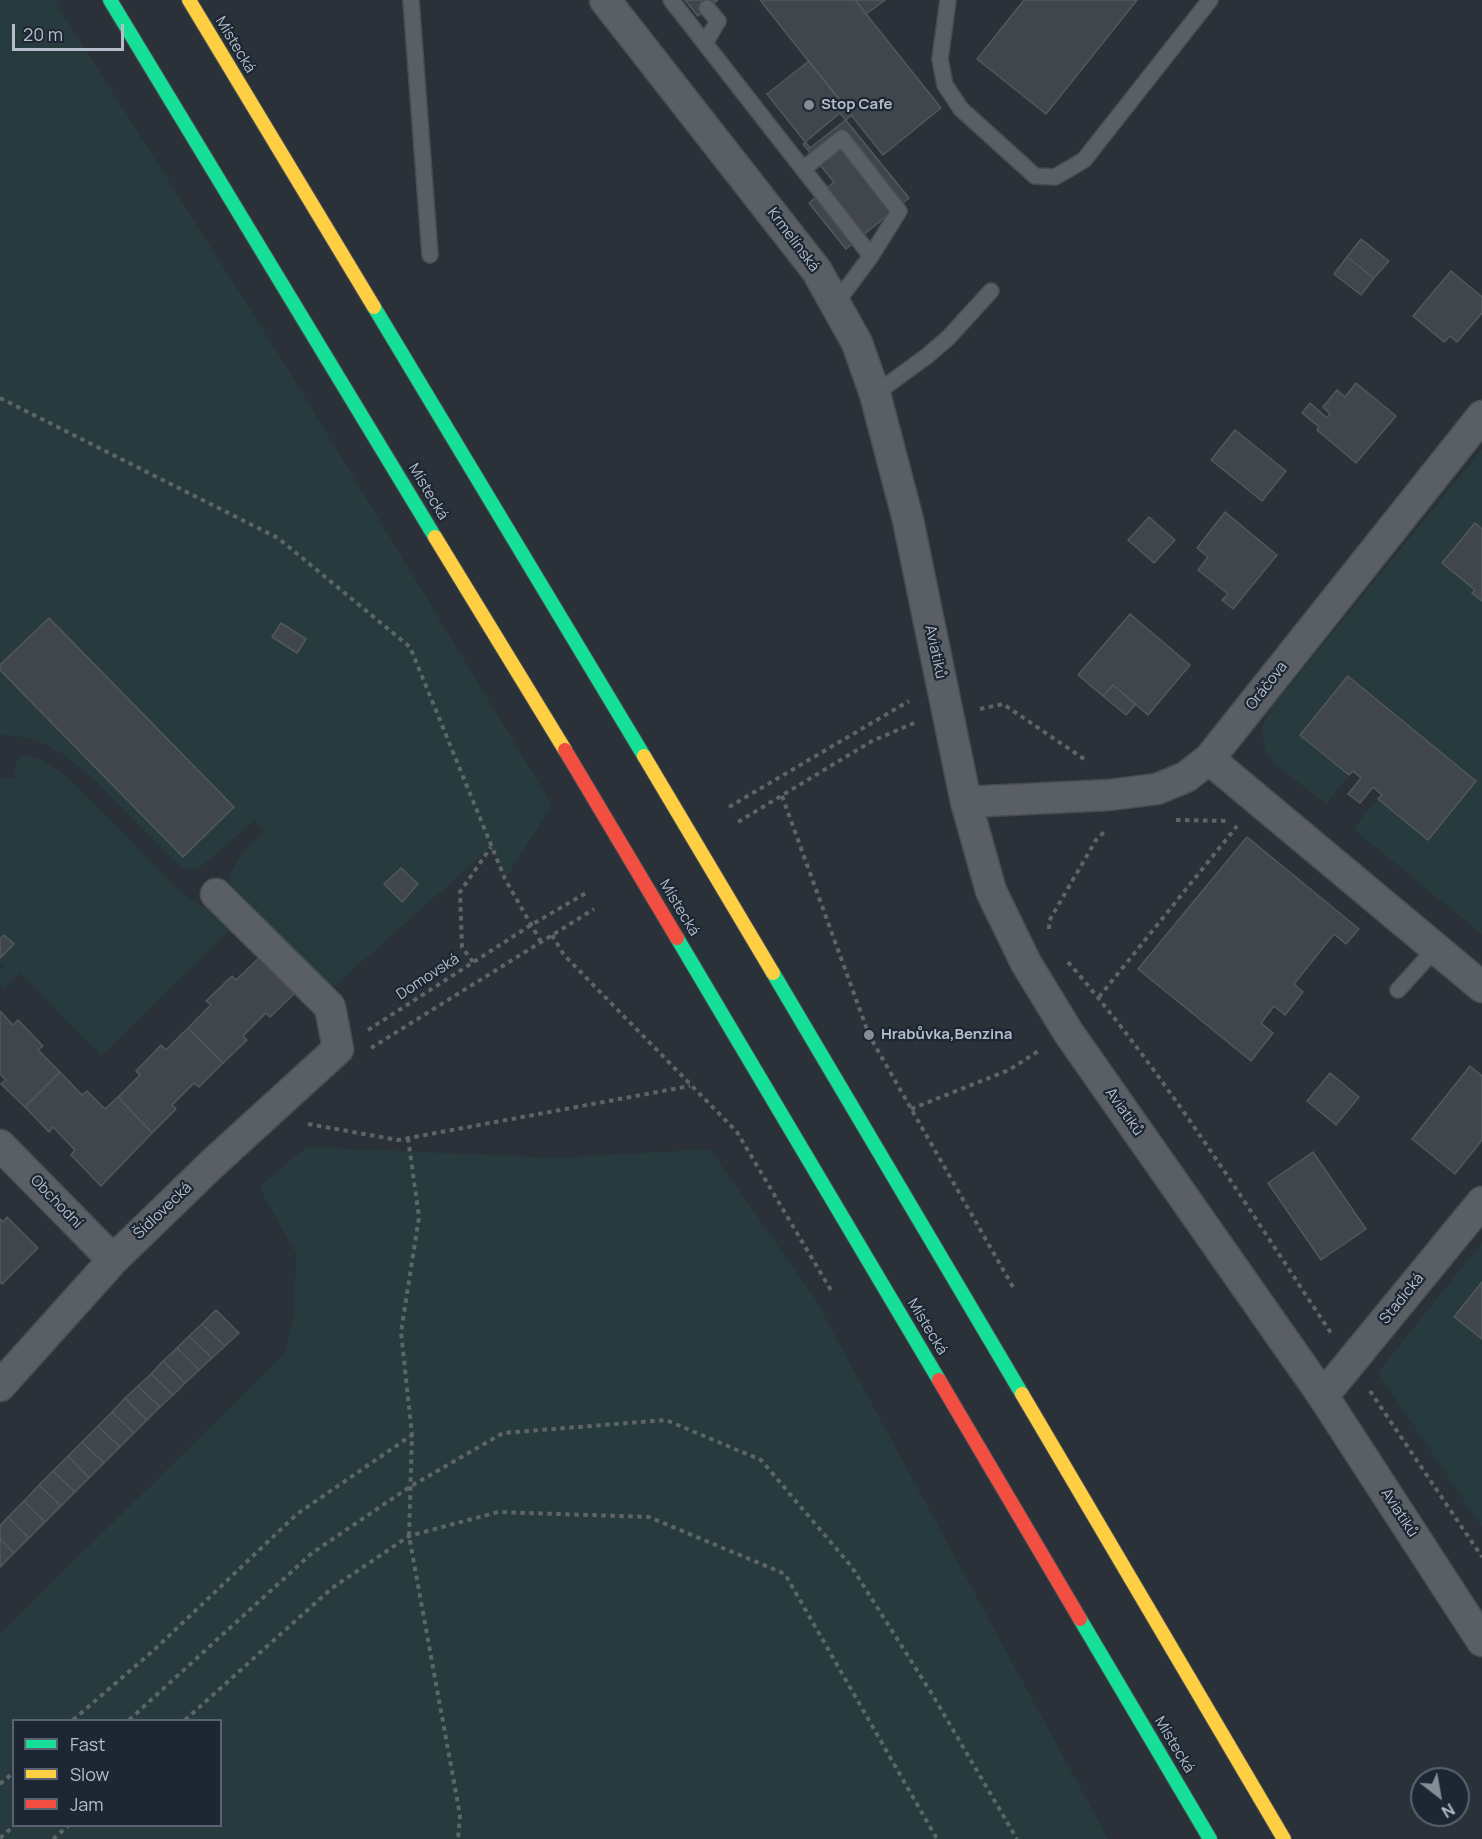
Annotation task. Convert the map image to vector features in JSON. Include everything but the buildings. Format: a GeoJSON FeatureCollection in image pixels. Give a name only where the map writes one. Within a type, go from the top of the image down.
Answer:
{"type":"FeatureCollection","features":[{"type":"Feature","properties":{"kind":"highway","name":"Místecká"},"geometry":{"type":"LineString","coordinates":[[110,0],[638,871],[1210,1839]]}},
{"type":"Feature","properties":{"kind":"highway","name":"Místecká"},"geometry":{"type":"LineString","coordinates":[[189,0],[695,841],[1284,1839]]}},
{"type":"Feature","properties":{"kind":"street","name":"Krmelínská"},"geometry":{"type":"LineString","coordinates":[[605,0],[778,220],[817,272],[836,303],[857,343],[875,394],[908,520]]}},
{"type":"Feature","properties":{"kind":"street","name":"Oráčova"},"geometry":{"type":"LineString","coordinates":[[966,802],[1109,795],[1157,789],[1186,777],[1209,759],[1482,416]]}},
{"type":"Feature","properties":{"kind":"street","name":"Aviatiků"},"geometry":{"type":"LineString","coordinates":[[908,520],[966,802],[991,891],[1026,963],[1068,1032],[1323,1396],[1482,1641]]}},
{"type":"Feature","properties":{"kind":"street"},"geometry":{"type":"LineString","coordinates":[[1209,759],[1482,987]]}},
{"type":"Feature","properties":{"kind":"street"},"geometry":{"type":"LineString","coordinates":[[216,894],[330,1007],[338,1049]]}},
{"type":"Feature","properties":{"kind":"street","name":"Šídlovecká"},"geometry":{"type":"LineString","coordinates":[[0,1386],[113,1260],[338,1049]]}},
{"type":"Feature","properties":{"kind":"street","name":"Obchodní"},"geometry":{"type":"LineString","coordinates":[[0,1145],[113,1260]]}},
{"type":"Feature","properties":{"kind":"street","name":"Stadická"},"geometry":{"type":"LineString","coordinates":[[1323,1396],[1481,1206]]}},
{"type":"Feature","properties":{"kind":"lane"},"geometry":{"type":"LineString","coordinates":[[411,0],[430,255]]}},
{"type":"Feature","properties":{"kind":"lane"},"geometry":{"type":"LineString","coordinates":[[671,0],[871,256]]}},
{"type":"Feature","properties":{"kind":"lane"},"geometry":{"type":"LineString","coordinates":[[948,0],[940,60],[945,85],[961,110],[1035,176],[1055,177],[1084,160],[1210,0]]}},
{"type":"Feature","properties":{"kind":"lane"},"geometry":{"type":"LineString","coordinates":[[705,43],[718,21],[707,8]]}},
{"type":"Feature","properties":{"kind":"lane"},"geometry":{"type":"LineString","coordinates":[[803,169],[842,138],[899,210],[871,256],[836,303]]}},
{"type":"Feature","properties":{"kind":"lane"},"geometry":{"type":"LineString","coordinates":[[875,394],[948,338],[991,291]]}},
{"type":"Feature","properties":{"kind":"lane"},"geometry":{"type":"LineString","coordinates":[[1398,990],[1436,948]]}},
{"type":"Feature","properties":{"kind":"path"},"geometry":{"type":"LineString","coordinates":[[0,398],[278,538],[410,647],[505,879],[541,942]]}},
{"type":"Feature","properties":{"kind":"path"},"geometry":{"type":"LineString","coordinates":[[729,807],[909,701],[915,722],[872,741],[738,822]]}},
{"type":"Feature","properties":{"kind":"path"},"geometry":{"type":"LineString","coordinates":[[948,715],[1003,704],[1104,772],[1109,795]]}},
{"type":"Feature","properties":{"kind":"path"},"geometry":{"type":"LineString","coordinates":[[782,796],[869,1035],[1013,1287]]}},
{"type":"Feature","properties":{"kind":"path"},"geometry":{"type":"LineString","coordinates":[[1098,997],[1242,821],[1173,820]]}},
{"type":"Feature","properties":{"kind":"path"},"geometry":{"type":"LineString","coordinates":[[1049,939],[1049,921],[1096,840],[1108,829]]}},
{"type":"Feature","properties":{"kind":"path"},"geometry":{"type":"LineString","coordinates":[[473,962],[462,947],[460,892],[491,846]]}},
{"type":"Feature","properties":{"kind":"path","name":"Domovská"},"geometry":{"type":"LineString","coordinates":[[338,1049],[531,925],[586,893]]}},
{"type":"Feature","properties":{"kind":"path"},"geometry":{"type":"LineString","coordinates":[[338,1049],[357,1057],[594,909]]}},
{"type":"Feature","properties":{"kind":"path"},"geometry":{"type":"LineString","coordinates":[[552,935],[564,955],[737,1132],[832,1292]]}},
{"type":"Feature","properties":{"kind":"path"},"geometry":{"type":"LineString","coordinates":[[1063,956],[1107,1008],[1161,1080],[1482,1557]]}},
{"type":"Feature","properties":{"kind":"path"},"geometry":{"type":"LineString","coordinates":[[911,1109],[1009,1070],[1107,1008]]}},
{"type":"Feature","properties":{"kind":"path"},"geometry":{"type":"LineString","coordinates":[[265,1116],[398,1140],[691,1086]]}},
{"type":"Feature","properties":{"kind":"path"},"geometry":{"type":"LineString","coordinates":[[408,1138],[419,1217],[401,1332],[412,1435],[409,1536],[459,1815],[458,1839]]}},
{"type":"Feature","properties":{"kind":"path"},"geometry":{"type":"LineString","coordinates":[[130,1719],[312,1553],[411,1486],[503,1433],[666,1420],[761,1460],[851,1566],[932,1694],[1017,1839]]}},
{"type":"Feature","properties":{"kind":"path"},"geometry":{"type":"LineString","coordinates":[[74,1719],[154,1650],[297,1514],[412,1435]]}},
{"type":"Feature","properties":{"kind":"path"},"geometry":{"type":"LineString","coordinates":[[186,1719],[332,1588],[409,1536],[498,1512],[649,1517],[785,1574],[937,1839]]}},
{"type":"Feature","properties":{"kind":"path"},"geometry":{"type":"LineString","coordinates":[[0,1784],[12,1774]]}},
{"type":"Feature","properties":{"kind":"path"},"geometry":{"type":"LineString","coordinates":[[0,1838],[13,1827]]}},
{"type":"Feature","properties":{"kind":"path"},"geometry":{"type":"LineString","coordinates":[[53,1839],[67,1827]]}},
{"type":"Feature","properties":{"kind":"green space"},"geometry":{"type":"Polygon","coordinates":[[[0,0],[54,0],[286,366],[552,805],[505,879],[491,847],[331,989],[232,891],[229,876],[241,854],[264,832],[254,820],[203,865],[194,869],[186,868],[171,858],[88,774],[63,754],[35,740],[0,735],[0,0]]]}},
{"type":"Feature","properties":{"kind":"green space"},"geometry":{"type":"Polygon","coordinates":[[[1482,449],[1482,934],[1353,829],[1379,798],[1428,838],[1475,779],[1349,675],[1300,734],[1349,775],[1326,804],[1276,765],[1267,754],[1263,740],[1263,725],[1273,706],[1482,449]]]}},
{"type":"Feature","properties":{"kind":"green space"},"geometry":{"type":"Polygon","coordinates":[[[23,754],[44,761],[69,778],[186,897],[226,919],[315,1006],[311,1011],[231,929],[101,1056],[20,973],[4,989],[0,985],[0,970],[4,966],[0,958],[14,944],[4,935],[0,939],[0,778],[14,778],[17,760],[23,754]]]}},
{"type":"Feature","properties":{"kind":"green space"},"geometry":{"type":"Polygon","coordinates":[[[307,1147],[559,1158],[710,1149],[815,1299],[1108,1839],[0,1839],[0,1634],[285,1353],[294,1315],[296,1253],[259,1187],[307,1147]]]}},
{"type":"Feature","properties":{"kind":"green space"},"geometry":{"type":"Polygon","coordinates":[[[1482,1243],[1482,1527],[1378,1372],[1482,1243]]]}},
{"type":"Feature","properties":{"kind":"traffic: fast"},"geometry":{"type":"LineString","coordinates":[[110,0],[435,537]]}},
{"type":"Feature","properties":{"kind":"traffic: fast"},"geometry":{"type":"LineString","coordinates":[[374,307],[644,756]]}},
{"type":"Feature","properties":{"kind":"traffic: fast"},"geometry":{"type":"LineString","coordinates":[[677,938],[939,1380]]}},
{"type":"Feature","properties":{"kind":"traffic: fast"},"geometry":{"type":"LineString","coordinates":[[773,973],[1022,1394]]}},
{"type":"Feature","properties":{"kind":"traffic: fast"},"geometry":{"type":"LineString","coordinates":[[1080,1619],[1210,1839]]}},
{"type":"Feature","properties":{"kind":"traffic: slow"},"geometry":{"type":"LineString","coordinates":[[189,0],[374,307]]}},
{"type":"Feature","properties":{"kind":"traffic: slow"},"geometry":{"type":"LineString","coordinates":[[435,537],[565,750]]}},
{"type":"Feature","properties":{"kind":"traffic: slow"},"geometry":{"type":"LineString","coordinates":[[644,756],[773,973]]}},
{"type":"Feature","properties":{"kind":"traffic: slow"},"geometry":{"type":"LineString","coordinates":[[1022,1394],[1284,1839]]}},
{"type":"Feature","properties":{"kind":"traffic: jam"},"geometry":{"type":"LineString","coordinates":[[565,750],[677,938]]}},
{"type":"Feature","properties":{"kind":"traffic: jam"},"geometry":{"type":"LineString","coordinates":[[939,1380],[1080,1619]]}},
{"type":"Feature","properties":{"kind":"place","name":"Stop Cafe"},"geometry":{"type":"Point","coordinates":[809,105]}},
{"type":"Feature","properties":{"kind":"place","name":"Hrabůvka,Benzina"},"geometry":{"type":"Point","coordinates":[869,1035]}}]}
